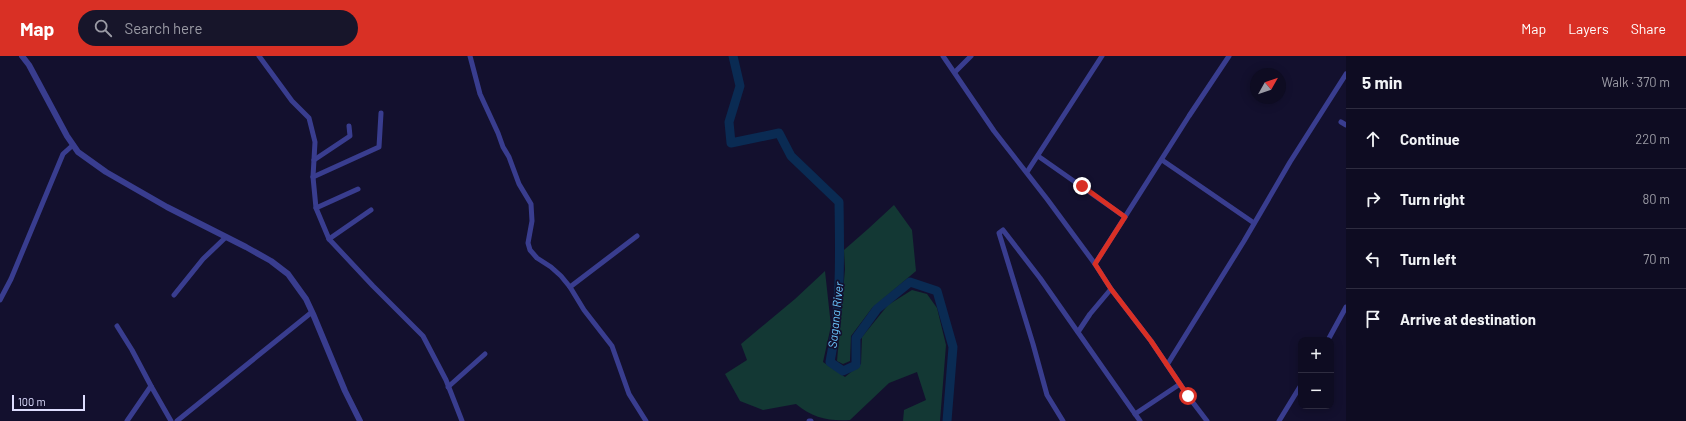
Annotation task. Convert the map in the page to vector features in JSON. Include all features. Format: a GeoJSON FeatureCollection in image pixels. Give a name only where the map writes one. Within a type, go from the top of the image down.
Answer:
{"type":"FeatureCollection","features":[{"type":"Feature","properties":{"kind":"street"},"geometry":{"type":"LineString","coordinates":[[22,56],[29,65],[72,145],[78,152],[106,172],[167,207],[271,261],[288,274],[306,299],[345,391],[360,421]]}},
{"type":"Feature","properties":{"kind":"street"},"geometry":{"type":"LineString","coordinates":[[259,56],[292,102],[309,118],[315,142],[313,177],[316,208],[329,239],[423,336],[448,387],[462,421]]}},
{"type":"Feature","properties":{"kind":"street"},"geometry":{"type":"LineString","coordinates":[[470,56],[480,94],[503,147],[509,157],[519,184],[531,204],[532,221],[528,243],[530,250],[537,258],[561,276],[570,287],[584,310],[612,346],[629,394],[646,421]]}},
{"type":"Feature","properties":{"kind":"street"},"geometry":{"type":"LineString","coordinates":[[943,56],[994,131],[1027,172],[1095,264],[1111,289],[1151,341],[1207,421]]}},
{"type":"Feature","properties":{"kind":"street"},"geometry":{"type":"LineString","coordinates":[[954,72],[971,56]]}},
{"type":"Feature","properties":{"kind":"street"},"geometry":{"type":"LineString","coordinates":[[1027,172],[1102,56]]}},
{"type":"Feature","properties":{"kind":"street"},"geometry":{"type":"LineString","coordinates":[[1095,264],[1228,56]]}},
{"type":"Feature","properties":{"kind":"street"},"geometry":{"type":"LineString","coordinates":[[1168,365],[1290,162],[1346,74]]}},
{"type":"Feature","properties":{"kind":"street"},"geometry":{"type":"LineString","coordinates":[[313,177],[379,147],[381,113]]}},
{"type":"Feature","properties":{"kind":"street"},"geometry":{"type":"LineString","coordinates":[[314,160],[350,136],[349,126]]}},
{"type":"Feature","properties":{"kind":"street"},"geometry":{"type":"LineString","coordinates":[[0,300],[11,278],[63,154],[72,145]]}},
{"type":"Feature","properties":{"kind":"street"},"geometry":{"type":"LineString","coordinates":[[1038,156],[1125,217]]}},
{"type":"Feature","properties":{"kind":"street"},"geometry":{"type":"LineString","coordinates":[[1162,160],[1254,223]]}},
{"type":"Feature","properties":{"kind":"street"},"geometry":{"type":"LineString","coordinates":[[316,208],[358,189]]}},
{"type":"Feature","properties":{"kind":"street"},"geometry":{"type":"LineString","coordinates":[[329,239],[371,210]]}},
{"type":"Feature","properties":{"kind":"street"},"geometry":{"type":"LineString","coordinates":[[1063,421],[1046,395],[1034,344],[999,233],[1003,230],[1040,278],[1140,421]]}},
{"type":"Feature","properties":{"kind":"street"},"geometry":{"type":"LineString","coordinates":[[570,287],[637,236]]}},
{"type":"Feature","properties":{"kind":"street"},"geometry":{"type":"LineString","coordinates":[[174,295],[203,259],[226,237]]}},
{"type":"Feature","properties":{"kind":"street"},"geometry":{"type":"LineString","coordinates":[[1078,332],[1090,314],[1111,289]]}},
{"type":"Feature","properties":{"kind":"street"},"geometry":{"type":"LineString","coordinates":[[1330,337],[1346,307]]}},
{"type":"Feature","properties":{"kind":"street"},"geometry":{"type":"LineString","coordinates":[[176,421],[312,312]]}},
{"type":"Feature","properties":{"kind":"street"},"geometry":{"type":"LineString","coordinates":[[117,326],[171,421]]}},
{"type":"Feature","properties":{"kind":"street"},"geometry":{"type":"LineString","coordinates":[[448,387],[485,354]]}},
{"type":"Feature","properties":{"kind":"street"},"geometry":{"type":"LineString","coordinates":[[1135,414],[1180,384]]}},
{"type":"Feature","properties":{"kind":"street"},"geometry":{"type":"LineString","coordinates":[[127,421],[151,386]]}},
{"type":"Feature","properties":{"kind":"street"},"geometry":{"type":"LineString","coordinates":[[1279,421],[1298,390]]}},
{"type":"Feature","properties":{"kind":"green space"},"geometry":{"type":"Polygon","coordinates":[[[894,205],[912,230],[916,271],[872,308],[851,336],[850,361],[843,364],[837,361],[845,269],[844,250],[894,205]]]}},
{"type":"Feature","properties":{"kind":"green space"},"geometry":{"type":"Polygon","coordinates":[[[825,271],[831,326],[823,362],[845,377],[861,364],[862,337],[888,305],[912,290],[927,294],[937,308],[946,345],[940,421],[903,421],[904,410],[926,400],[917,372],[889,383],[850,420],[821,418],[808,413],[796,404],[763,410],[740,401],[725,374],[747,360],[741,344],[795,299],[825,271]]]}},
{"type":"Feature","properties":{"kind":"waterway","name":"Sagana River"},"geometry":{"type":"LineString","coordinates":[[733,56],[740,86],[729,122],[731,143],[779,133],[791,156],[839,202],[838,302],[834,342],[830,362],[843,371],[856,365],[856,338],[877,309],[910,282],[937,291],[953,347],[947,421]]}},
{"type":"Feature","properties":{"kind":"route"},"geometry":{"type":"LineString","coordinates":[[1082,186],[1125,217],[1095,264],[1111,289],[1168,365],[1188,396]]}}]}
